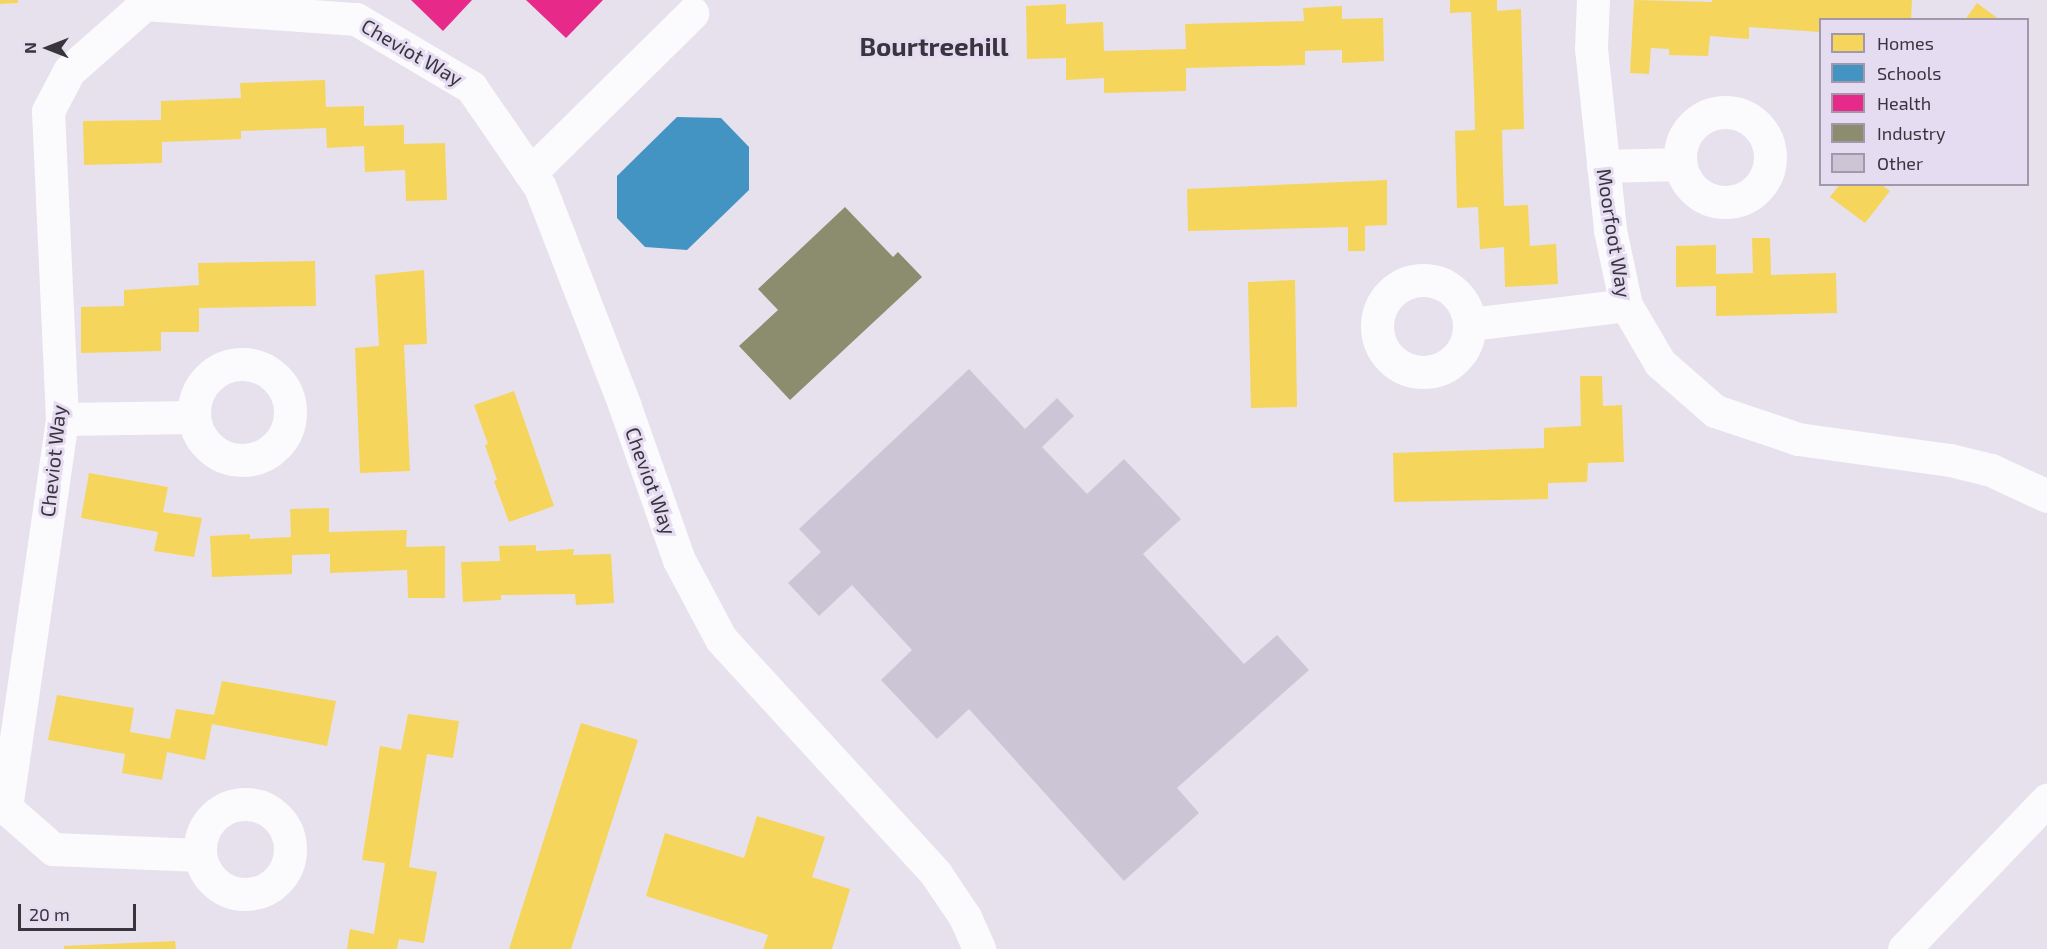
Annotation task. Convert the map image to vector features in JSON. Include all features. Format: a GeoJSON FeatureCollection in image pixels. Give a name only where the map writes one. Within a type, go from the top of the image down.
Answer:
{"type":"FeatureCollection","features":[{"type":"Feature","properties":{"kind":"street","name":"Moorfoot Way"},"geometry":{"type":"LineString","coordinates":[[1593,0],[1591,48],[1610,230],[1626,305],[1660,363],[1715,411],[1798,439],[1950,460],[1991,470],[2047,496]]}},
{"type":"Feature","properties":{"kind":"street","name":"Cheviot Way"},"geometry":{"type":"LineString","coordinates":[[200,855],[53,849],[6,808],[62,419],[48,111],[69,71],[145,2],[356,19],[471,87],[540,187],[624,404],[679,560],[721,639],[936,874],[964,917],[979,949]]}},
{"type":"Feature","properties":{"kind":"street"},"geometry":{"type":"LineString","coordinates":[[530,173],[692,13]]}},
{"type":"Feature","properties":{"kind":"street"},"geometry":{"type":"LineString","coordinates":[[1603,166],[1680,164]]}},
{"type":"Feature","properties":{"kind":"street"},"geometry":{"type":"LineString","coordinates":[[1470,324],[1626,305]]}},
{"type":"Feature","properties":{"kind":"street"},"geometry":{"type":"LineString","coordinates":[[62,419],[194,417]]}},
{"type":"Feature","properties":{"kind":"street"},"geometry":{"type":"LineString","coordinates":[[1904,949],[2047,800]]}},
{"type":"Feature","properties":{"kind":"building: Homes"},"geometry":{"type":"Polygon","coordinates":[[[0,0],[18,0],[18,3],[0,4],[0,0]]]}},
{"type":"Feature","properties":{"kind":"building: Homes"},"geometry":{"type":"Polygon","coordinates":[[[1450,0],[1497,0],[1497,11],[1521,9],[1524,129],[1502,130],[1504,206],[1528,205],[1530,246],[1556,244],[1558,284],[1505,287],[1504,247],[1480,249],[1478,207],[1457,208],[1455,131],[1475,130],[1474,89],[1471,12],[1450,13],[1450,0]]]}},
{"type":"Feature","properties":{"kind":"building: Homes"},"geometry":{"type":"Polygon","coordinates":[[[1634,0],[1712,2],[1712,0],[1912,0],[1911,18],[1819,18],[1819,32],[1749,27],[1749,39],[1710,36],[1708,56],[1669,55],[1669,49],[1651,48],[1649,74],[1630,73],[1634,0]]]}},
{"type":"Feature","properties":{"kind":"building: Homes"},"geometry":{"type":"Polygon","coordinates":[[[1977,3],[1997,18],[1966,18],[1977,3]]]}},
{"type":"Feature","properties":{"kind":"building: Homes"},"geometry":{"type":"Polygon","coordinates":[[[1066,4],[1066,24],[1103,22],[1104,51],[1186,49],[1185,24],[1304,21],[1303,8],[1342,6],[1342,19],[1383,18],[1384,61],[1342,63],[1342,50],[1305,51],[1305,65],[1186,68],[1186,91],[1104,93],[1104,78],[1066,80],[1066,58],[1027,59],[1026,6],[1066,4]]]}},
{"type":"Feature","properties":{"kind":"building: Homes"},"geometry":{"type":"Polygon","coordinates":[[[325,80],[326,107],[364,106],[364,126],[404,125],[404,144],[445,143],[447,200],[406,201],[405,170],[365,172],[364,146],[327,148],[326,128],[241,131],[241,139],[162,142],[162,163],[84,165],[83,121],[161,120],[161,101],[241,98],[240,83],[325,80]]]}},
{"type":"Feature","properties":{"kind":"building: Homes"},"geometry":{"type":"Polygon","coordinates":[[[1387,180],[1387,225],[1365,226],[1365,251],[1348,251],[1348,227],[1188,231],[1187,189],[1387,180]]]}},
{"type":"Feature","properties":{"kind":"building: Homes"},"geometry":{"type":"Polygon","coordinates":[[[1838,186],[1883,186],[1890,191],[1865,223],[1830,197],[1838,186]]]}},
{"type":"Feature","properties":{"kind":"building: Homes"},"geometry":{"type":"Polygon","coordinates":[[[1752,238],[1770,238],[1771,275],[1836,273],[1837,313],[1716,316],[1716,286],[1676,287],[1676,246],[1716,245],[1716,274],[1753,273],[1752,238]]]}},
{"type":"Feature","properties":{"kind":"building: Homes"},"geometry":{"type":"Polygon","coordinates":[[[315,261],[316,306],[199,308],[199,332],[161,332],[161,351],[81,353],[81,307],[124,306],[124,290],[199,285],[198,263],[315,261]]]}},
{"type":"Feature","properties":{"kind":"building: Homes"},"geometry":{"type":"Polygon","coordinates":[[[424,270],[427,344],[404,345],[410,471],[360,473],[355,348],[379,346],[375,275],[424,270]]]}},
{"type":"Feature","properties":{"kind":"building: Homes"},"geometry":{"type":"Polygon","coordinates":[[[1295,280],[1297,407],[1251,408],[1248,282],[1295,280]]]}},
{"type":"Feature","properties":{"kind":"building: Homes"},"geometry":{"type":"Polygon","coordinates":[[[1580,376],[1602,376],[1603,406],[1622,405],[1624,462],[1588,463],[1587,482],[1548,483],[1548,499],[1394,502],[1393,453],[1544,448],[1544,428],[1581,426],[1580,376]]]}},
{"type":"Feature","properties":{"kind":"building: Homes"},"geometry":{"type":"Polygon","coordinates":[[[514,391],[554,506],[509,522],[494,481],[497,480],[485,445],[488,444],[474,405],[514,391]]]}},
{"type":"Feature","properties":{"kind":"building: Homes"},"geometry":{"type":"Polygon","coordinates":[[[89,473],[168,487],[163,512],[202,518],[194,557],[154,551],[158,532],[81,518],[89,473]]]}},
{"type":"Feature","properties":{"kind":"building: Homes"},"geometry":{"type":"Polygon","coordinates":[[[329,508],[329,532],[407,530],[406,547],[445,546],[445,598],[408,598],[407,570],[330,573],[330,554],[292,555],[292,574],[212,577],[210,536],[250,534],[250,539],[291,537],[290,509],[329,508]]]}},
{"type":"Feature","properties":{"kind":"building: Homes"},"geometry":{"type":"Polygon","coordinates":[[[536,545],[536,551],[574,549],[573,555],[611,554],[614,603],[576,605],[575,594],[501,595],[501,600],[463,602],[461,562],[500,561],[499,546],[536,545]]]}},
{"type":"Feature","properties":{"kind":"building: Homes"},"geometry":{"type":"Polygon","coordinates":[[[222,681],[336,701],[327,746],[212,724],[205,760],[167,752],[162,780],[122,773],[125,754],[48,740],[57,695],[134,708],[130,732],[170,739],[176,709],[214,715],[222,681]]]}},
{"type":"Feature","properties":{"kind":"building: Homes"},"geometry":{"type":"Polygon","coordinates":[[[408,714],[459,721],[453,758],[427,754],[409,867],[437,872],[424,943],[399,939],[397,949],[347,949],[350,929],[374,934],[385,863],[362,860],[380,746],[401,750],[408,714]]]}},
{"type":"Feature","properties":{"kind":"building: Homes"},"geometry":{"type":"Polygon","coordinates":[[[581,723],[638,740],[571,949],[509,949],[581,723]]]}},
{"type":"Feature","properties":{"kind":"building: Homes"},"geometry":{"type":"Polygon","coordinates":[[[757,816],[825,837],[812,877],[850,889],[832,949],[763,949],[768,935],[646,896],[665,833],[744,858],[757,816]]]}},
{"type":"Feature","properties":{"kind":"building: Homes"},"geometry":{"type":"Polygon","coordinates":[[[175,941],[176,949],[64,949],[64,946],[175,941]]]}},
{"type":"Feature","properties":{"kind":"building: Schools"},"geometry":{"type":"Polygon","coordinates":[[[677,117],[721,118],[749,147],[749,190],[687,250],[645,247],[617,218],[617,176],[677,117]]]}},
{"type":"Feature","properties":{"kind":"building: Health"},"geometry":{"type":"Polygon","coordinates":[[[411,0],[472,0],[443,31],[411,0]]]}},
{"type":"Feature","properties":{"kind":"building: Health"},"geometry":{"type":"Polygon","coordinates":[[[526,0],[603,0],[566,38],[526,0]]]}},
{"type":"Feature","properties":{"kind":"building: Industry"},"geometry":{"type":"Polygon","coordinates":[[[845,207],[893,257],[898,252],[922,277],[790,400],[739,346],[778,310],[758,289],[845,207]]]}},
{"type":"Feature","properties":{"kind":"building: Other"},"geometry":{"type":"Polygon","coordinates":[[[969,369],[1025,429],[1057,398],[1074,416],[1042,447],[1087,494],[1124,459],[1181,519],[1143,554],[1244,664],[1277,635],[1309,670],[1177,788],[1199,813],[1124,881],[969,709],[937,739],[881,680],[912,650],[852,585],[819,616],[788,583],[821,552],[799,529],[969,369]]]}},
{"type":"Feature","properties":{"kind":"district","name":"Bourtreehill"},"geometry":{"type":"Point","coordinates":[934,46]}}]}
